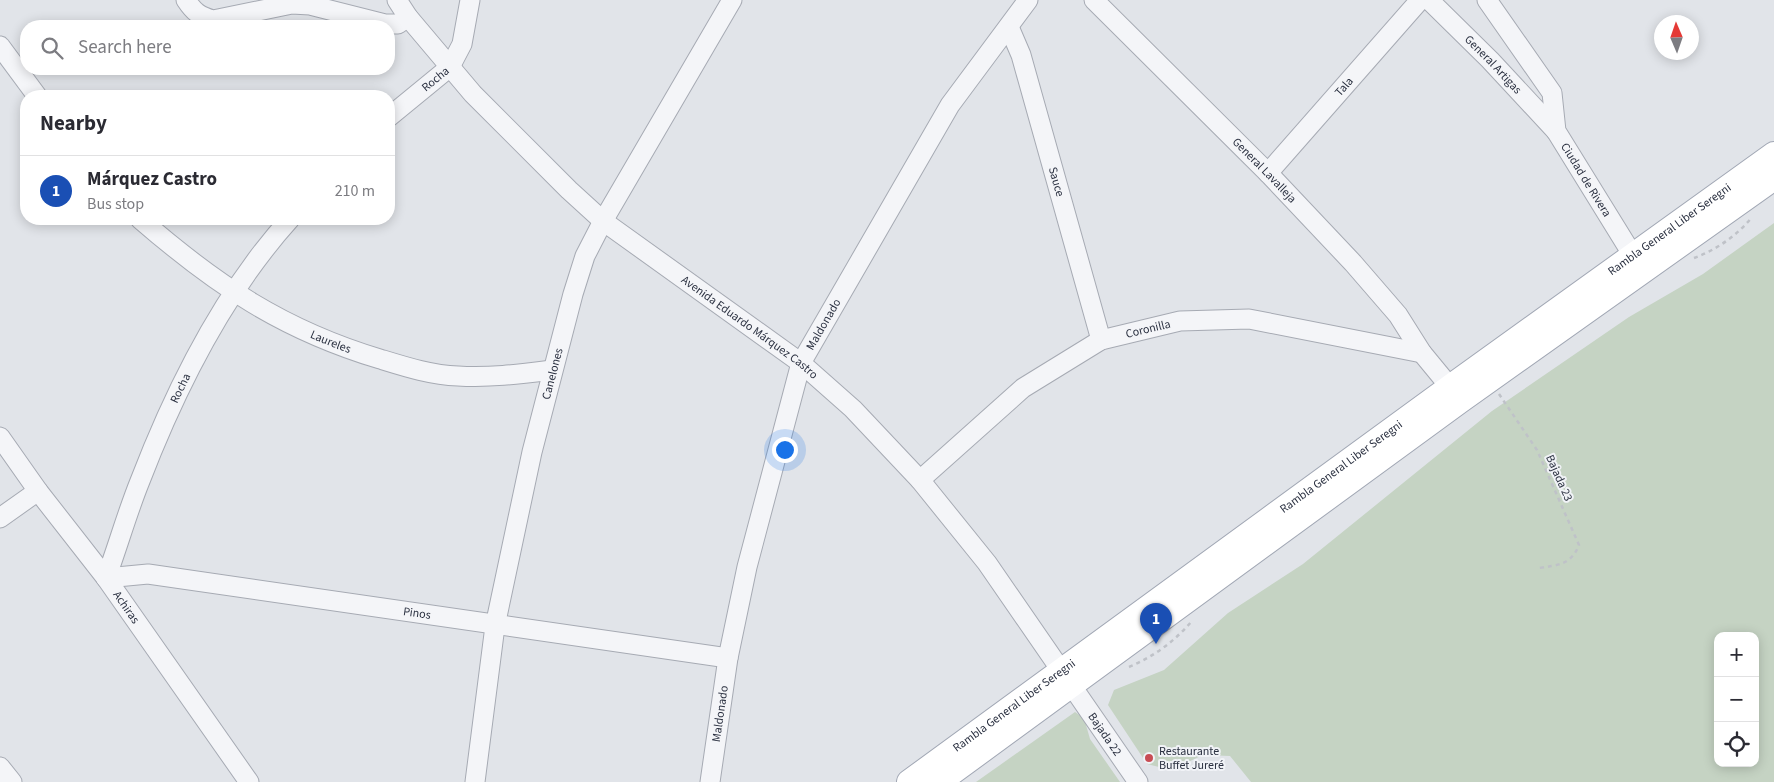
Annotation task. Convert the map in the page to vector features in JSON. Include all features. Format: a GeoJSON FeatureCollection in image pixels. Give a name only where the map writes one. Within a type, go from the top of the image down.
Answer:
{"type":"FeatureCollection","features":[{"type":"Feature","properties":{"kind":"main road","name":"Rambla General Liber Seregni"},"geometry":{"type":"LineString","coordinates":[[939,782],[1067,677],[1450,387],[1632,254],[1773,160]]}},
{"type":"Feature","properties":{"kind":"main road","name":"Rambla General Liber Seregni"},"geometry":{"type":"LineString","coordinates":[[909,782],[1067,677],[1490,380],[1773,160]]}},
{"type":"Feature","properties":{"kind":"street"},"geometry":{"type":"LineString","coordinates":[[186,0],[194,12],[202,17],[213,20],[292,4],[310,5],[369,20]]}},
{"type":"Feature","properties":{"kind":"street","name":"Avenida Eduardo Márquez Castro"},"geometry":{"type":"LineString","coordinates":[[397,0],[408,17],[473,94],[603,221],[801,363],[853,409],[920,480],[986,563],[1067,677]]}},
{"type":"Feature","properties":{"kind":"street","name":"Rocha"},"geometry":{"type":"LineString","coordinates":[[395,112],[450,67],[462,44],[470,0]]}},
{"type":"Feature","properties":{"kind":"street","name":"Canelones"},"geometry":{"type":"LineString","coordinates":[[475,782],[496,626],[552,370],[585,256],[603,221],[732,0]]}},
{"type":"Feature","properties":{"kind":"street","name":"Maldonado"},"geometry":{"type":"LineString","coordinates":[[710,782],[728,658],[768,482],[801,363],[950,105],[1028,0]]}},
{"type":"Feature","properties":{"kind":"street","name":"General Lavalleja"},"geometry":{"type":"LineString","coordinates":[[1094,0],[1268,174],[1353,263],[1398,315],[1422,354],[1450,387]]}},
{"type":"Feature","properties":{"kind":"street","name":"Tala"},"geometry":{"type":"LineString","coordinates":[[1268,174],[1420,0]]}},
{"type":"Feature","properties":{"kind":"street","name":"General Artigas"},"geometry":{"type":"LineString","coordinates":[[1429,0],[1490,60],[1556,131]]}},
{"type":"Feature","properties":{"kind":"street","name":"Ciudad de Rivera"},"geometry":{"type":"LineString","coordinates":[[1487,0],[1552,93],[1556,131],[1632,254]]}},
{"type":"Feature","properties":{"kind":"street"},"geometry":{"type":"LineString","coordinates":[[395,24],[408,17]]}},
{"type":"Feature","properties":{"kind":"street","name":"Sauce"},"geometry":{"type":"LineString","coordinates":[[1009,27],[1022,55],[1101,340]]}},
{"type":"Feature","properties":{"kind":"street"},"geometry":{"type":"LineString","coordinates":[[1,51],[20,75]]}},
{"type":"Feature","properties":{"kind":"street"},"geometry":{"type":"LineString","coordinates":[[20,75],[32,90]]}},
{"type":"Feature","properties":{"kind":"street","name":"Laureles"},"geometry":{"type":"LineString","coordinates":[[147,225],[183,256],[234,292],[298,329],[341,347],[417,370],[456,376],[496,377],[552,370]]}},
{"type":"Feature","properties":{"kind":"street","name":"Rocha"},"geometry":{"type":"LineString","coordinates":[[106,578],[139,482],[162,427],[190,370],[234,292],[270,241],[285,225]]}},
{"type":"Feature","properties":{"kind":"street","name":"Coronilla"},"geometry":{"type":"LineString","coordinates":[[920,480],[1023,388],[1101,340],[1180,321],[1249,319],[1422,354]]}},
{"type":"Feature","properties":{"kind":"street","name":"Achiras"},"geometry":{"type":"LineString","coordinates":[[0,437],[38,491],[106,578],[248,782]]}},
{"type":"Feature","properties":{"kind":"street"},"geometry":{"type":"LineString","coordinates":[[0,518],[38,491]]}},
{"type":"Feature","properties":{"kind":"street","name":"Pinos"},"geometry":{"type":"LineString","coordinates":[[106,578],[148,574],[496,626],[728,658]]}},
{"type":"Feature","properties":{"kind":"street","name":"Bajada 22"},"geometry":{"type":"LineString","coordinates":[[1067,677],[1138,782]]}},
{"type":"Feature","properties":{"kind":"street"},"geometry":{"type":"LineString","coordinates":[[0,767],[12,782]]}},
{"type":"Feature","properties":{"kind":"path","name":"Bajada 23"},"geometry":{"type":"LineString","coordinates":[[1490,380],[1537,450],[1579,545],[1575,556],[1561,564],[1540,568]]}},
{"type":"Feature","properties":{"kind":"green space"},"geometry":{"type":"Polygon","coordinates":[[[1774,223],[1774,782],[1251,782],[1230,756],[1203,755],[1171,770],[1147,764],[1108,705],[1114,690],[1164,670],[1228,613],[1303,564],[1492,411],[1629,317],[1703,274],[1774,223]]]}},
{"type":"Feature","properties":{"kind":"green space"},"geometry":{"type":"Polygon","coordinates":[[[1075,712],[1084,718],[1090,739],[1120,782],[976,782],[1075,712]]]}},
{"type":"Feature","properties":{"kind":"place","name":"Márquez Castro"},"geometry":{"type":"Point","coordinates":[1156,644]}},
{"type":"Feature","properties":{"kind":"place","name":"Restaurante Buffet Jureré"},"geometry":{"type":"Point","coordinates":[1149,758]}}]}
